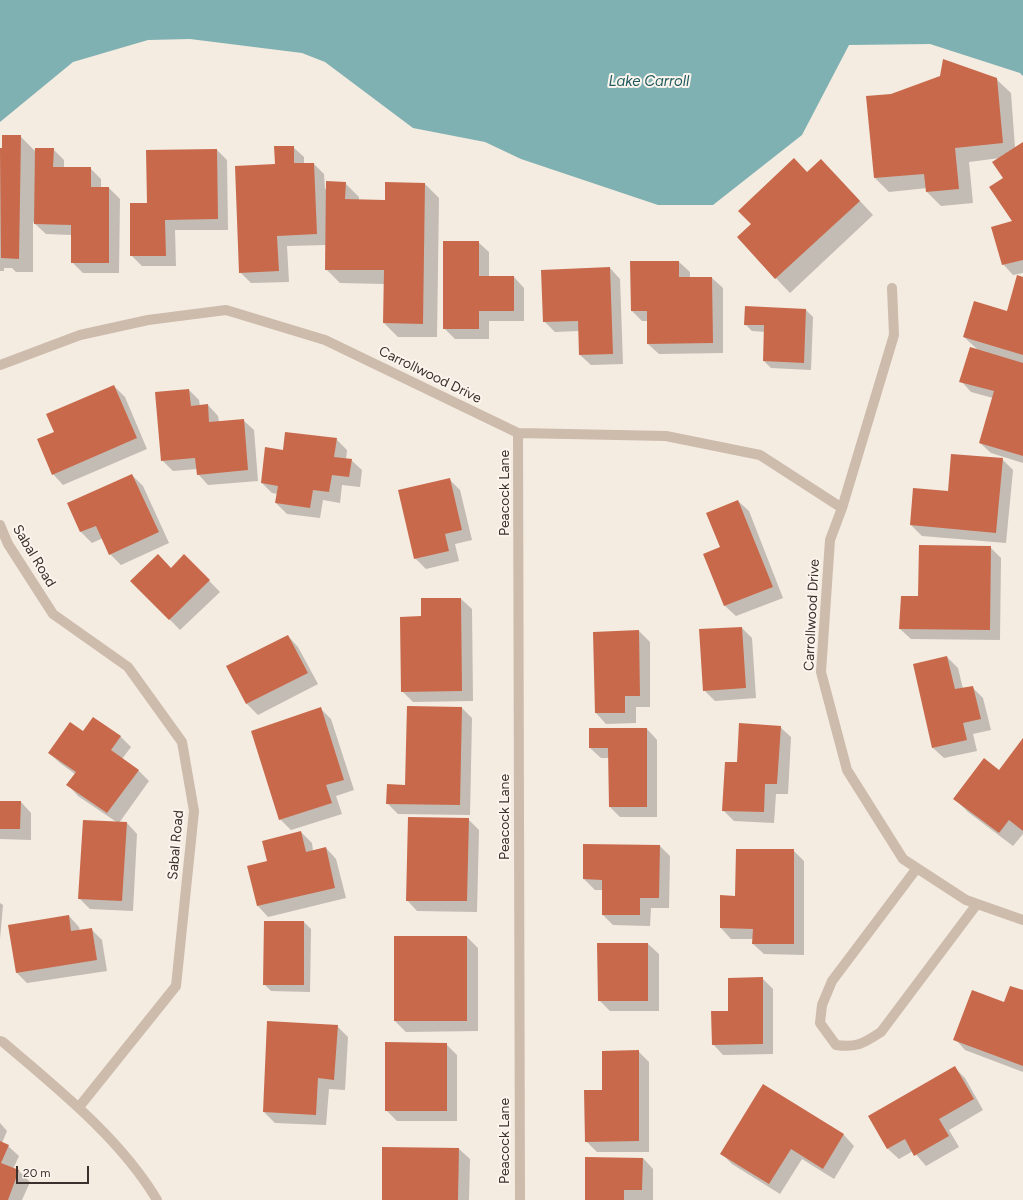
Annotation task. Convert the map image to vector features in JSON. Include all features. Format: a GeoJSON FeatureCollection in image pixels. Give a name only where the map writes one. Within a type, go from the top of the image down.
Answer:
{"type":"FeatureCollection","features":[{"type":"Feature","properties":{"kind":"street","name":"Carrollwood Drive"},"geometry":{"type":"LineString","coordinates":[[892,288],[894,335],[842,508],[830,540],[821,672],[847,770],[903,859],[966,900],[1023,920]]}},
{"type":"Feature","properties":{"kind":"street","name":"Carrollwood Drive"},"geometry":{"type":"LineString","coordinates":[[0,365],[80,335],[148,320],[226,310],[325,340],[518,433],[666,436],[760,455],[842,508]]}},
{"type":"Feature","properties":{"kind":"street","name":"Peacock Lane"},"geometry":{"type":"LineString","coordinates":[[518,433],[520,1200]]}},
{"type":"Feature","properties":{"kind":"street","name":"Sabal Road"},"geometry":{"type":"LineString","coordinates":[[0,525],[8,544],[53,614],[128,667],[182,742],[194,811],[176,986],[79,1107]]}},
{"type":"Feature","properties":{"kind":"street"},"geometry":{"type":"LineString","coordinates":[[917,868],[832,981],[822,1005],[820,1023],[836,1044],[850,1047],[865,1042],[881,1032],[977,904]]}},
{"type":"Feature","properties":{"kind":"street"},"geometry":{"type":"LineString","coordinates":[[0,1041],[79,1107],[144,1178],[157,1200]]}},
{"type":"Feature","properties":{"kind":"water","name":"Lake Carroll"},"geometry":{"type":"Polygon","coordinates":[[[0,0],[1023,0],[1023,76],[1020,73],[930,44],[849,45],[802,135],[713,205],[658,205],[521,159],[485,142],[413,128],[325,62],[302,53],[190,39],[148,40],[73,62],[0,122],[0,0]]]}},
{"type":"Feature","properties":{"kind":"building"},"geometry":{"type":"Polygon","coordinates":[[[943,59],[997,78],[1003,143],[955,148],[959,189],[926,192],[924,174],[874,178],[866,96],[891,94],[940,76],[943,59]]]}},
{"type":"Feature","properties":{"kind":"building"},"geometry":{"type":"Polygon","coordinates":[[[2,135],[21,135],[19,259],[1,258],[0,148],[2,148],[2,135]]]}},
{"type":"Feature","properties":{"kind":"building"},"geometry":{"type":"Polygon","coordinates":[[[1023,142],[1023,260],[1002,265],[991,227],[1012,221],[989,187],[1003,178],[992,162],[1023,142]]]}},
{"type":"Feature","properties":{"kind":"building"},"geometry":{"type":"Polygon","coordinates":[[[274,146],[294,146],[294,163],[314,163],[317,234],[277,236],[279,271],[239,273],[235,166],[275,164],[274,146]]]}},
{"type":"Feature","properties":{"kind":"building"},"geometry":{"type":"Polygon","coordinates":[[[35,148],[54,148],[53,167],[91,167],[91,187],[109,187],[109,263],[71,263],[71,225],[34,224],[35,148]]]}},
{"type":"Feature","properties":{"kind":"building"},"geometry":{"type":"Polygon","coordinates":[[[217,149],[218,219],[165,220],[166,256],[130,256],[130,203],[147,203],[146,150],[217,149]]]}},
{"type":"Feature","properties":{"kind":"building"},"geometry":{"type":"Polygon","coordinates":[[[794,158],[807,172],[821,159],[860,201],[775,279],[737,237],[751,224],[738,211],[794,158]]]}},
{"type":"Feature","properties":{"kind":"building"},"geometry":{"type":"Polygon","coordinates":[[[326,181],[346,182],[345,199],[385,200],[385,182],[425,183],[423,324],[383,323],[384,270],[325,270],[326,181]]]}},
{"type":"Feature","properties":{"kind":"building"},"geometry":{"type":"Polygon","coordinates":[[[443,241],[479,241],[479,276],[514,276],[514,311],[479,311],[479,329],[443,329],[443,241]]]}},
{"type":"Feature","properties":{"kind":"building"},"geometry":{"type":"Polygon","coordinates":[[[630,261],[679,261],[679,277],[712,277],[713,343],[647,344],[647,311],[631,311],[630,261]]]}},
{"type":"Feature","properties":{"kind":"building"},"geometry":{"type":"Polygon","coordinates":[[[610,267],[613,354],[579,355],[578,321],[543,322],[541,270],[610,267]]]}},
{"type":"Feature","properties":{"kind":"building"},"geometry":{"type":"Polygon","coordinates":[[[1017,275],[1023,277],[1023,355],[963,337],[974,301],[1007,311],[1017,275]]]}},
{"type":"Feature","properties":{"kind":"building"},"geometry":{"type":"Polygon","coordinates":[[[745,306],[806,309],[804,363],[763,361],[764,325],[744,325],[745,306]]]}},
{"type":"Feature","properties":{"kind":"building"},"geometry":{"type":"Polygon","coordinates":[[[970,347],[1023,363],[1023,456],[979,443],[994,391],[959,382],[970,347]]]}},
{"type":"Feature","properties":{"kind":"building"},"geometry":{"type":"Polygon","coordinates":[[[114,385],[137,438],[52,475],[37,439],[54,432],[46,414],[114,385]]]}},
{"type":"Feature","properties":{"kind":"building"},"geometry":{"type":"Polygon","coordinates":[[[189,389],[191,406],[208,404],[209,422],[244,419],[248,470],[197,475],[195,458],[161,461],[155,392],[189,389]]]}},
{"type":"Feature","properties":{"kind":"building"},"geometry":{"type":"Polygon","coordinates":[[[285,432],[337,438],[334,457],[352,459],[349,477],[332,475],[329,492],[313,490],[310,508],[275,503],[278,486],[261,483],[265,447],[283,450],[285,432]]]}},
{"type":"Feature","properties":{"kind":"building"},"geometry":{"type":"Polygon","coordinates":[[[951,454],[1003,458],[996,533],[910,525],[913,488],[948,491],[951,454]]]}},
{"type":"Feature","properties":{"kind":"building"},"geometry":{"type":"Polygon","coordinates":[[[132,474],[159,532],[109,555],[96,526],[80,532],[67,503],[132,474]]]}},
{"type":"Feature","properties":{"kind":"building"},"geometry":{"type":"Polygon","coordinates":[[[450,478],[462,530],[445,534],[449,551],[414,559],[398,490],[450,478]]]}},
{"type":"Feature","properties":{"kind":"building"},"geometry":{"type":"Polygon","coordinates":[[[738,500],[773,587],[724,606],[703,554],[720,547],[706,513],[738,500]]]}},
{"type":"Feature","properties":{"kind":"building"},"geometry":{"type":"Polygon","coordinates":[[[919,545],[991,546],[990,630],[899,629],[901,596],[918,596],[919,545]]]}},
{"type":"Feature","properties":{"kind":"building"},"geometry":{"type":"Polygon","coordinates":[[[158,554],[171,568],[184,554],[210,580],[169,620],[130,581],[158,554]]]}},
{"type":"Feature","properties":{"kind":"building"},"geometry":{"type":"Polygon","coordinates":[[[421,598],[461,598],[462,691],[401,692],[400,617],[421,616],[421,598]]]}},
{"type":"Feature","properties":{"kind":"building"},"geometry":{"type":"Polygon","coordinates":[[[742,627],[746,688],[703,691],[699,629],[742,627]]]}},
{"type":"Feature","properties":{"kind":"building"},"geometry":{"type":"Polygon","coordinates":[[[639,630],[640,696],[625,696],[625,713],[595,713],[593,632],[639,630]]]}},
{"type":"Feature","properties":{"kind":"building"},"geometry":{"type":"Polygon","coordinates":[[[288,635],[308,673],[246,704],[226,666],[288,635]]]}},
{"type":"Feature","properties":{"kind":"building"},"geometry":{"type":"Polygon","coordinates":[[[947,656],[955,689],[973,686],[981,719],[963,723],[967,740],[932,748],[913,664],[947,656]]]}},
{"type":"Feature","properties":{"kind":"building"},"geometry":{"type":"Polygon","coordinates":[[[407,706],[462,707],[460,805],[386,804],[387,784],[405,785],[407,706]]]}},
{"type":"Feature","properties":{"kind":"building"},"geometry":{"type":"Polygon","coordinates":[[[321,707],[344,780],[326,785],[332,803],[279,820],[251,731],[321,707]]]}},
{"type":"Feature","properties":{"kind":"building"},"geometry":{"type":"Polygon","coordinates":[[[93,717],[121,736],[111,750],[139,770],[107,813],[66,785],[76,772],[48,753],[70,722],[83,731],[93,717]]]}},
{"type":"Feature","properties":{"kind":"building"},"geometry":{"type":"Polygon","coordinates":[[[739,723],[781,726],[777,784],[765,784],[764,812],[722,811],[725,762],[737,762],[739,723]]]}},
{"type":"Feature","properties":{"kind":"building"},"geometry":{"type":"Polygon","coordinates":[[[589,728],[647,728],[647,807],[609,807],[608,748],[589,748],[589,728]]]}},
{"type":"Feature","properties":{"kind":"building"},"geometry":{"type":"Polygon","coordinates":[[[1023,738],[1023,831],[1009,820],[999,833],[953,799],[984,758],[999,770],[1023,738]]]}},
{"type":"Feature","properties":{"kind":"building"},"geometry":{"type":"Polygon","coordinates":[[[0,801],[21,801],[20,829],[0,829],[0,801]]]}},
{"type":"Feature","properties":{"kind":"building"},"geometry":{"type":"Polygon","coordinates":[[[408,817],[469,818],[467,901],[406,901],[408,817]]]}},
{"type":"Feature","properties":{"kind":"building"},"geometry":{"type":"Polygon","coordinates":[[[83,820],[127,822],[122,901],[78,899],[83,820]]]}},
{"type":"Feature","properties":{"kind":"building"},"geometry":{"type":"Polygon","coordinates":[[[301,831],[306,852],[326,847],[335,888],[257,906],[247,866],[267,861],[262,841],[301,831]]]}},
{"type":"Feature","properties":{"kind":"building"},"geometry":{"type":"Polygon","coordinates":[[[583,844],[660,845],[659,898],[640,898],[640,915],[602,915],[602,880],[583,879],[583,844]]]}},
{"type":"Feature","properties":{"kind":"building"},"geometry":{"type":"Polygon","coordinates":[[[736,849],[794,849],[794,944],[752,944],[753,929],[720,928],[720,895],[735,896],[736,849]]]}},
{"type":"Feature","properties":{"kind":"building"},"geometry":{"type":"Polygon","coordinates":[[[69,915],[71,931],[92,928],[97,960],[16,973],[8,925],[69,915]]]}},
{"type":"Feature","properties":{"kind":"building"},"geometry":{"type":"Polygon","coordinates":[[[264,921],[304,921],[304,985],[263,985],[264,921]]]}},
{"type":"Feature","properties":{"kind":"building"},"geometry":{"type":"Polygon","coordinates":[[[394,936],[467,936],[467,1021],[394,1021],[394,936]]]}},
{"type":"Feature","properties":{"kind":"building"},"geometry":{"type":"Polygon","coordinates":[[[597,943],[648,943],[648,1001],[598,1001],[597,943]]]}},
{"type":"Feature","properties":{"kind":"building"},"geometry":{"type":"Polygon","coordinates":[[[763,977],[763,1044],[712,1045],[711,1011],[728,1011],[728,978],[763,977]]]}},
{"type":"Feature","properties":{"kind":"building"},"geometry":{"type":"Polygon","coordinates":[[[1010,986],[1023,990],[1023,1066],[953,1040],[972,990],[1004,1002],[1010,986]]]}},
{"type":"Feature","properties":{"kind":"building"},"geometry":{"type":"Polygon","coordinates":[[[267,1021],[338,1025],[334,1080],[318,1078],[316,1115],[263,1112],[267,1021]]]}},
{"type":"Feature","properties":{"kind":"building"},"geometry":{"type":"Polygon","coordinates":[[[385,1042],[447,1043],[447,1111],[385,1111],[385,1042]]]}},
{"type":"Feature","properties":{"kind":"building"},"geometry":{"type":"Polygon","coordinates":[[[639,1050],[639,1141],[585,1142],[584,1090],[602,1090],[602,1051],[639,1050]]]}},
{"type":"Feature","properties":{"kind":"building"},"geometry":{"type":"Polygon","coordinates":[[[955,1066],[974,1099],[939,1119],[949,1136],[914,1156],[905,1139],[887,1149],[868,1116],[955,1066]]]}},
{"type":"Feature","properties":{"kind":"building"},"geometry":{"type":"Polygon","coordinates":[[[763,1084],[844,1134],[823,1169],[791,1149],[769,1184],[720,1154],[763,1084]]]}},
{"type":"Feature","properties":{"kind":"building"},"geometry":{"type":"Polygon","coordinates":[[[0,1141],[9,1145],[1,1163],[19,1170],[8,1200],[0,1200],[0,1141]]]}},
{"type":"Feature","properties":{"kind":"building"},"geometry":{"type":"Polygon","coordinates":[[[382,1147],[459,1148],[458,1200],[382,1200],[382,1147]]]}},
{"type":"Feature","properties":{"kind":"building"},"geometry":{"type":"Polygon","coordinates":[[[585,1157],[643,1158],[642,1190],[624,1190],[624,1200],[585,1200],[585,1157]]]}}]}
